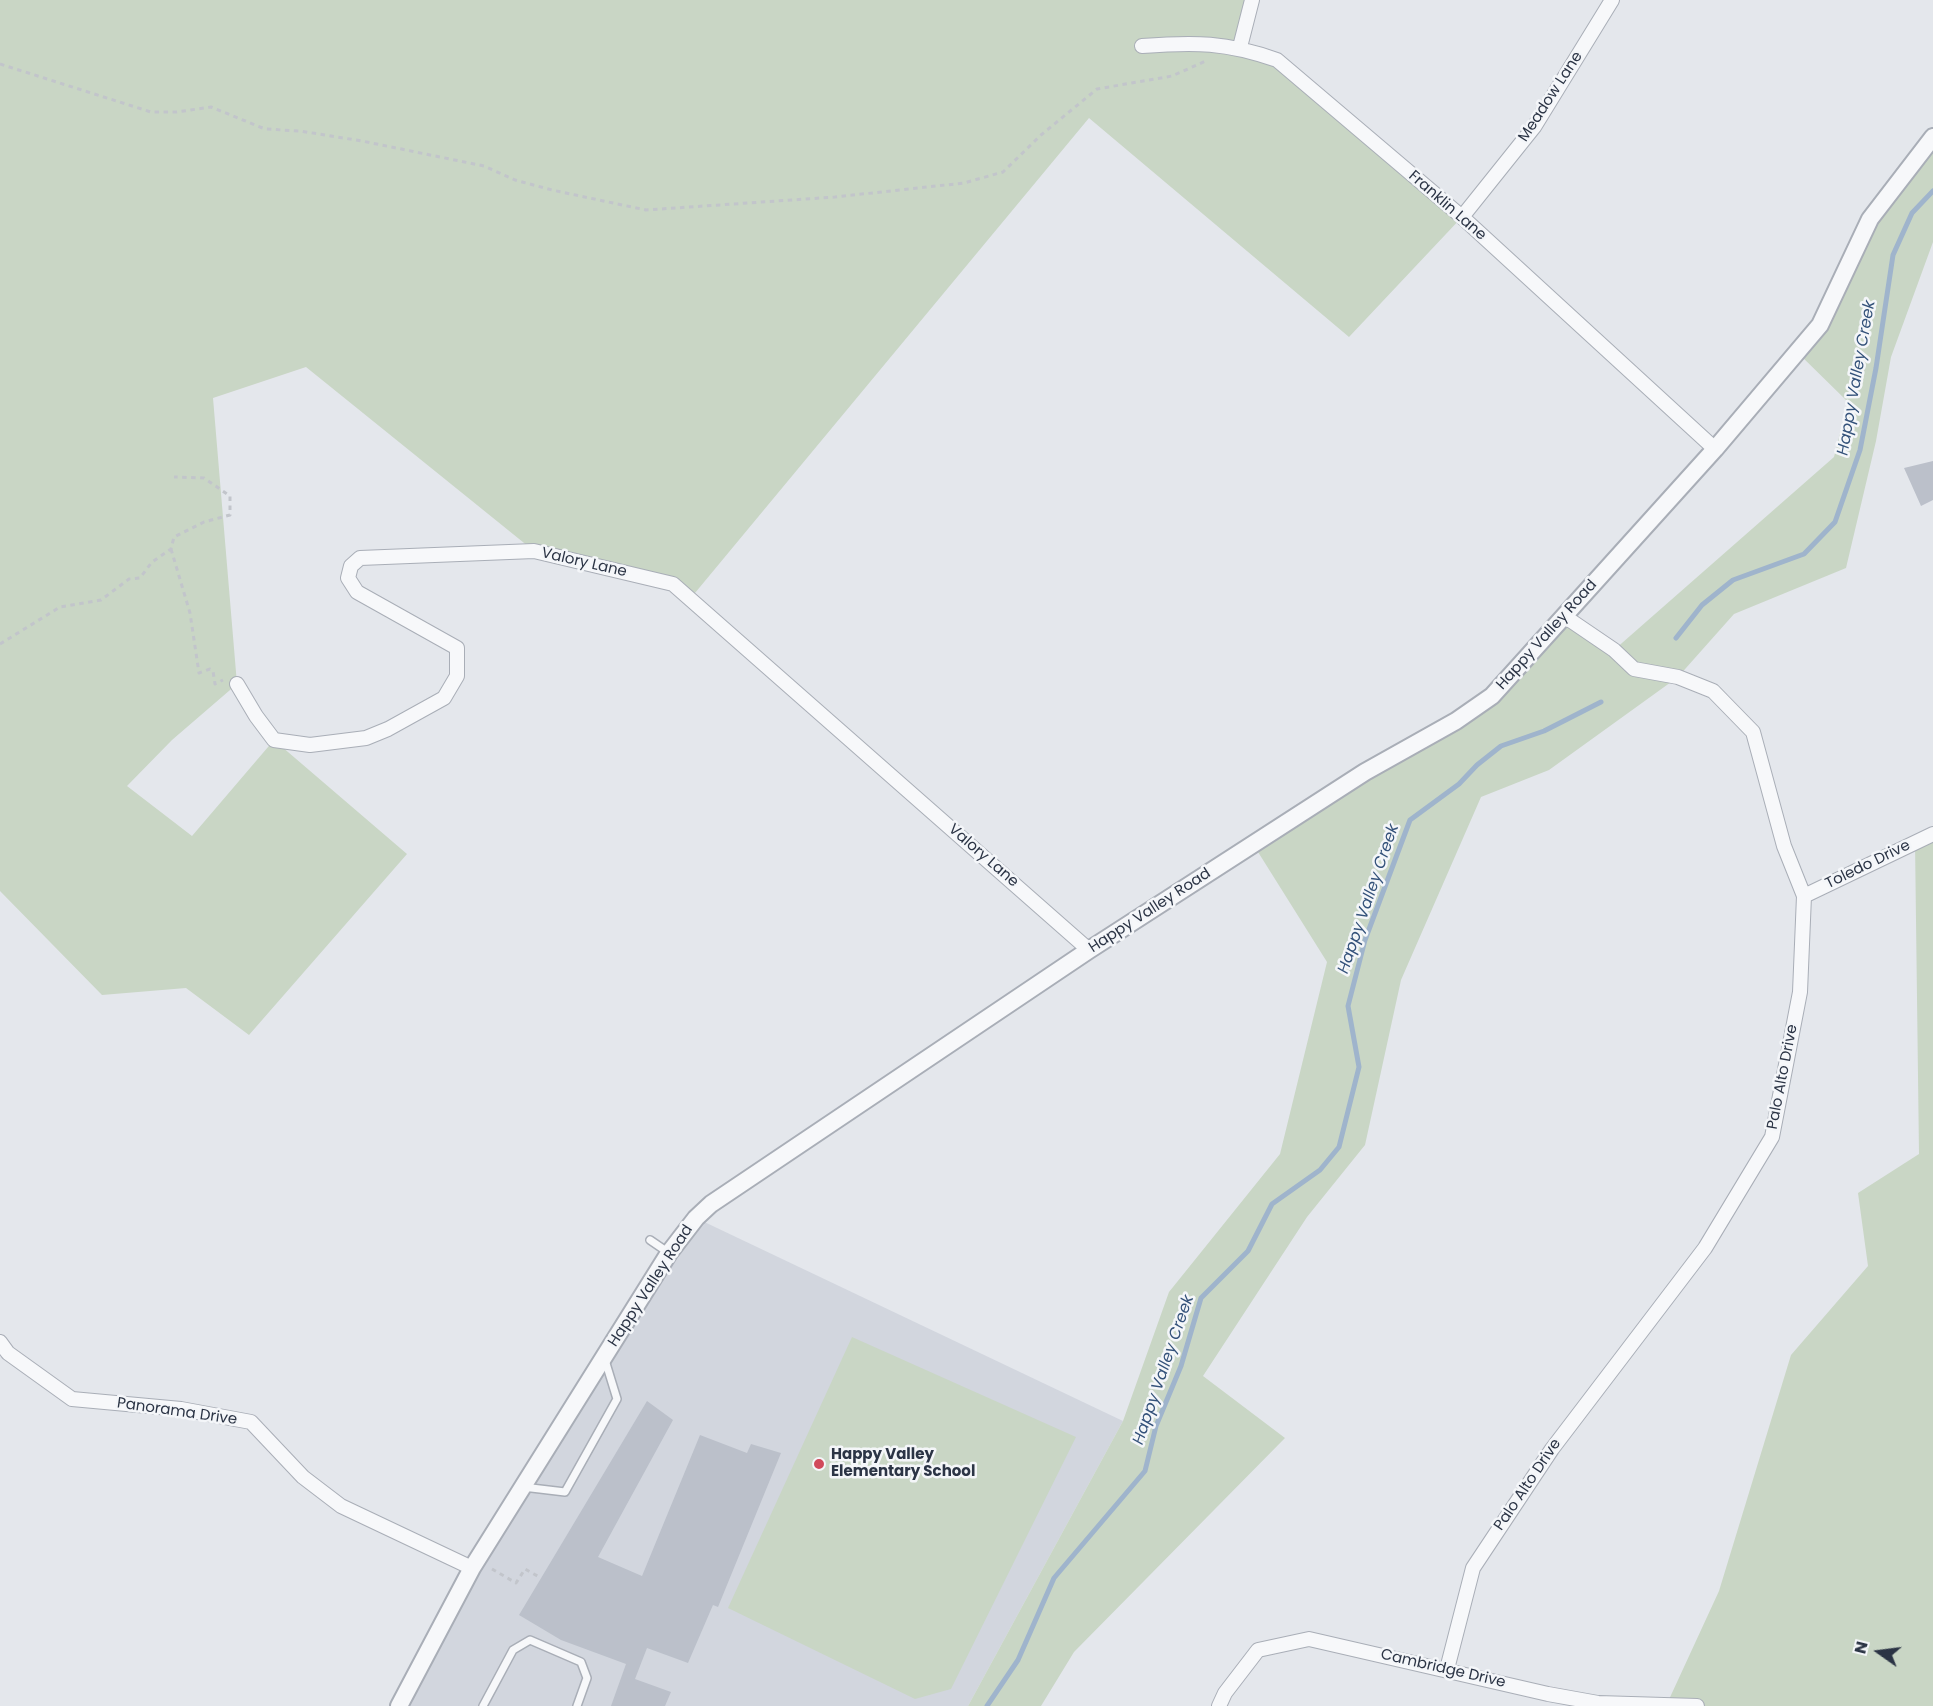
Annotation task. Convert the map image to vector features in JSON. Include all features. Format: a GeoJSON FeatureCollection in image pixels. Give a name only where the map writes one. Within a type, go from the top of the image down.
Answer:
{"type":"FeatureCollection","features":[{"type":"Feature","properties":{"kind":"street"},"geometry":{"type":"LineString","coordinates":[[1240,47],[1252,0]]}},
{"type":"Feature","properties":{"kind":"street","name":"Meadow Lane"},"geometry":{"type":"LineString","coordinates":[[1462,218],[1534,128],[1612,0]]}},
{"type":"Feature","properties":{"kind":"street","name":"Franklin Lane"},"geometry":{"type":"LineString","coordinates":[[1142,46],[1184,43],[1240,47],[1277,60],[1462,218],[1715,449]]}},
{"type":"Feature","properties":{"kind":"street","name":"Happy Valley Road"},"geometry":{"type":"LineString","coordinates":[[399,1706],[475,1564],[669,1253],[696,1218],[711,1204],[1089,950],[1365,772],[1456,721],[1492,696],[1715,449],[1820,325],[1870,219],[1933,137]]}},
{"type":"Feature","properties":{"kind":"street","name":"Valory Lane"},"geometry":{"type":"LineString","coordinates":[[237,684],[256,717],[274,740],[310,745],[366,738],[388,729],[444,698],[457,676],[457,648],[357,592],[348,578],[351,566],[360,558],[534,551],[673,584],[1089,950]]}},
{"type":"Feature","properties":{"kind":"street","name":"Palo Alto Drive"},"geometry":{"type":"LineString","coordinates":[[1447,1669],[1473,1568],[1552,1449],[1705,1248],[1772,1137],[1800,992],[1804,896],[1784,846],[1753,732],[1713,691],[1678,677],[1634,669],[1614,650],[1564,616]]}},
{"type":"Feature","properties":{"kind":"street","name":"Toledo Drive"},"geometry":{"type":"LineString","coordinates":[[1804,896],[1933,834]]}},
{"type":"Feature","properties":{"kind":"street","name":"Panorama Drive"},"geometry":{"type":"LineString","coordinates":[[0,1342],[9,1353],[72,1399],[181,1409],[251,1422],[303,1477],[340,1506],[475,1564]]}},
{"type":"Feature","properties":{"kind":"street","name":"Cambridge Drive"},"geometry":{"type":"LineString","coordinates":[[1219,1706],[1258,1650],[1309,1639],[1548,1694],[1598,1703],[1697,1706]]}},
{"type":"Feature","properties":{"kind":"lane"},"geometry":{"type":"LineString","coordinates":[[650,1240],[669,1253]]}},
{"type":"Feature","properties":{"kind":"lane"},"geometry":{"type":"LineString","coordinates":[[523,1487],[565,1492],[617,1400],[604,1357]]}},
{"type":"Feature","properties":{"kind":"lane"},"geometry":{"type":"LineString","coordinates":[[483,1706],[513,1650],[530,1640],[581,1662],[587,1678],[577,1706]]}},
{"type":"Feature","properties":{"kind":"path"},"geometry":{"type":"LineString","coordinates":[[0,64],[151,112],[177,112],[211,107],[265,129],[300,131],[352,139],[484,166],[515,180],[646,210],[836,197],[964,183],[1003,172],[1041,135],[1096,89],[1172,76],[1211,59]]}},
{"type":"Feature","properties":{"kind":"path"},"geometry":{"type":"LineString","coordinates":[[174,477],[204,478],[230,496],[230,515],[204,522],[174,537],[171,549],[190,613],[199,673],[210,669],[213,671],[214,684],[223,680],[237,684]]}},
{"type":"Feature","properties":{"kind":"path"},"geometry":{"type":"LineString","coordinates":[[0,644],[60,607],[101,600],[129,579],[140,578],[152,562],[171,549]]}},
{"type":"Feature","properties":{"kind":"path"},"geometry":{"type":"LineString","coordinates":[[475,1564],[516,1583],[525,1569],[541,1578]]}},
{"type":"Feature","properties":{"kind":"shaded area","name":"Happy Valley Elementary School"},"geometry":{"type":"Polygon","coordinates":[[[696,1218],[1123,1421],[968,1706],[399,1706],[472,1568],[696,1218]]]}},
{"type":"Feature","properties":{"kind":"green space"},"geometry":{"type":"Polygon","coordinates":[[[0,0],[1252,0],[1241,47],[1277,60],[1462,217],[1349,337],[1089,118],[690,599],[673,584],[534,551],[306,367],[213,398],[237,684],[172,740],[127,786],[192,836],[274,740],[407,854],[249,1035],[186,988],[102,995],[0,891],[0,0]]]}},
{"type":"Feature","properties":{"kind":"green space"},"geometry":{"type":"Polygon","coordinates":[[[1933,137],[1933,242],[1891,357],[1876,441],[1846,568],[1734,614],[1678,677],[1549,770],[1481,797],[1401,980],[1365,1145],[1307,1217],[1203,1376],[1285,1438],[1074,1652],[1041,1706],[968,1706],[1123,1421],[1169,1292],[1280,1154],[1327,962],[1253,844],[1456,721],[1564,616],[1614,650],[1834,457],[1848,402],[1797,352],[1870,219],[1933,137]]]}},
{"type":"Feature","properties":{"kind":"green space"},"geometry":{"type":"Polygon","coordinates":[[[1933,834],[1933,1706],[1666,1706],[1719,1591],[1791,1355],[1868,1266],[1858,1193],[1919,1154],[1915,842],[1933,834]]]}},
{"type":"Feature","properties":{"kind":"green space"},"geometry":{"type":"Polygon","coordinates":[[[852,1337],[1076,1437],[951,1689],[915,1699],[728,1608],[852,1337]]]}},
{"type":"Feature","properties":{"kind":"building"},"geometry":{"type":"Polygon","coordinates":[[[1933,461],[1933,500],[1921,506],[1904,468],[1933,461]]]}},
{"type":"Feature","properties":{"kind":"building"},"geometry":{"type":"Polygon","coordinates":[[[647,1401],[673,1420],[598,1557],[642,1576],[700,1435],[747,1453],[751,1444],[781,1453],[718,1607],[713,1605],[688,1663],[647,1648],[635,1679],[671,1692],[665,1706],[611,1706],[626,1664],[561,1640],[519,1615],[647,1401]]]}},
{"type":"Feature","properties":{"kind":"waterway","name":"Happy Valley Creek"},"geometry":{"type":"LineString","coordinates":[[1676,638],[1702,605],[1733,580],[1804,554],[1835,522],[1860,450],[1876,368],[1893,255],[1912,213],[1933,191]]}},
{"type":"Feature","properties":{"kind":"waterway","name":"Happy Valley Creek"},"geometry":{"type":"LineString","coordinates":[[987,1706],[1018,1660],[1054,1578],[1145,1471],[1156,1426],[1181,1366],[1201,1298],[1248,1251],[1272,1204],[1320,1170],[1339,1147],[1359,1067],[1348,1006],[1365,940],[1410,820],[1459,784],[1477,765],[1501,746],[1544,731],[1601,702]]}},
{"type":"Feature","properties":{"kind":"place","name":"Happy Valley Elementary School"},"geometry":{"type":"Point","coordinates":[819,1464]}}]}
